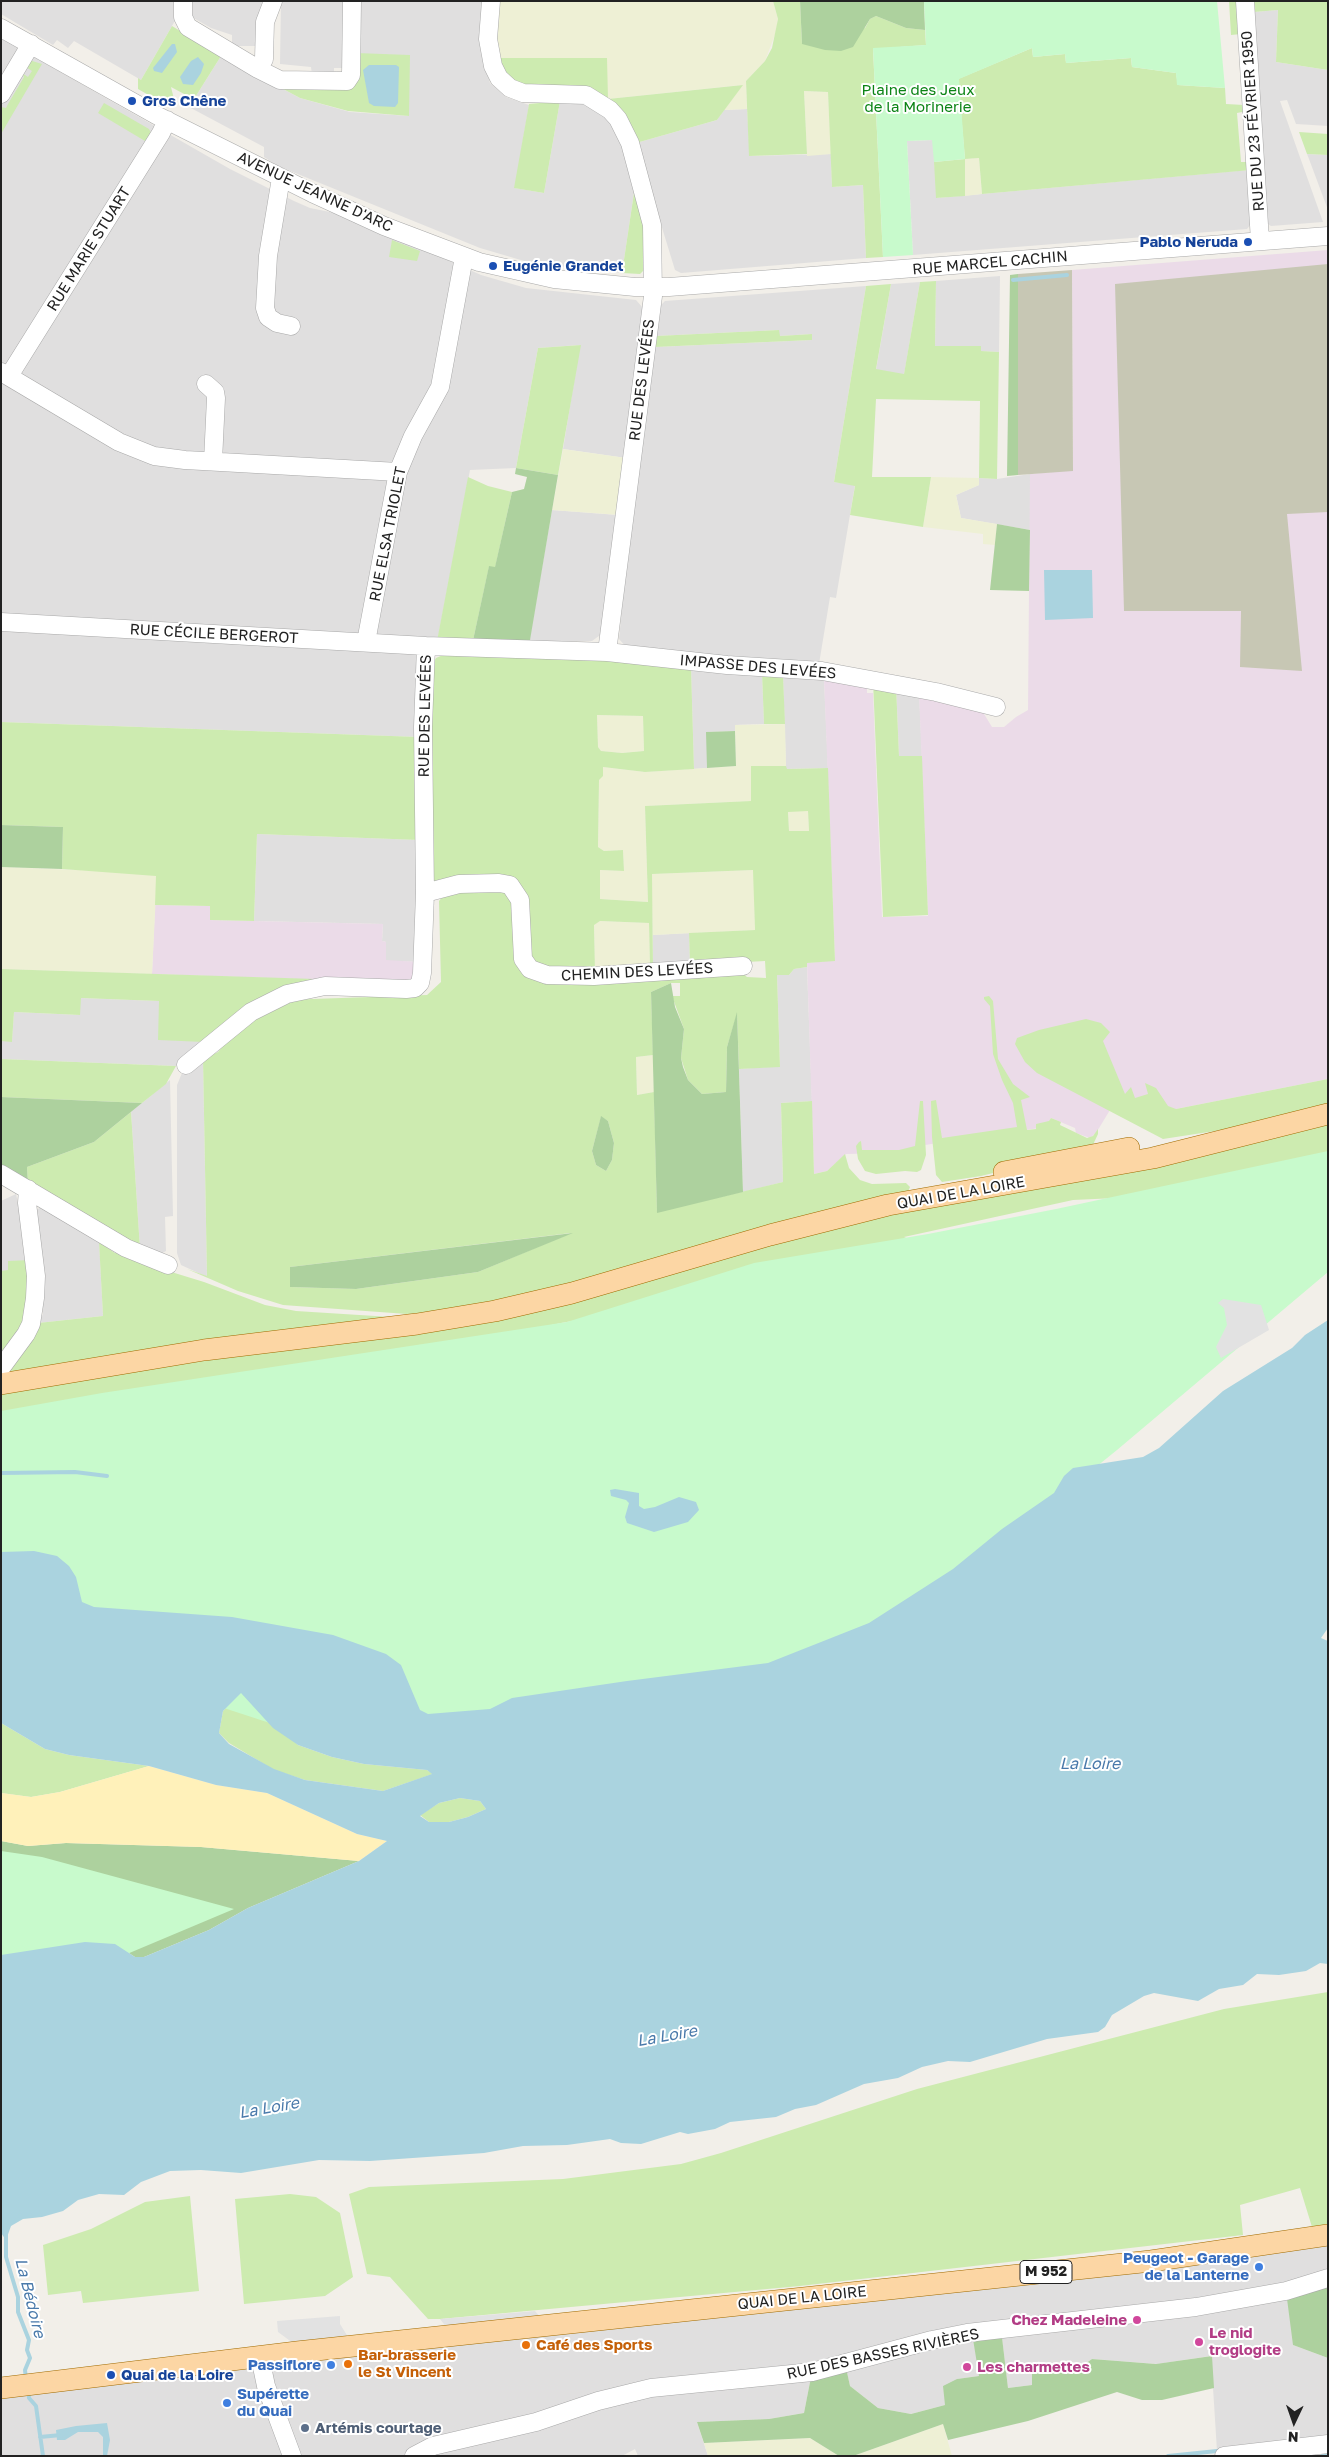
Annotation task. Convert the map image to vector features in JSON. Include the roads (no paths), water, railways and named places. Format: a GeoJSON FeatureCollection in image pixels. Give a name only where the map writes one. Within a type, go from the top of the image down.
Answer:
{"type":"FeatureCollection","features":[{"type":"Feature","properties":{"kind":"main road","name":"QUAI DE LA LOIRE"},"geometry":{"type":"LineString","coordinates":[[1,1384],[204,1350],[417,1324],[495,1310],[572,1293],[770,1234],[888,1206],[1153,1158],[1328,1114]]}},
{"type":"Feature","properties":{"kind":"main road","name":"QUAI DE LA LOIRE"},"geometry":{"type":"LineString","coordinates":[[267,2356],[1152,2261],[1328,2235]]}},
{"type":"Feature","properties":{"kind":"main road","name":"M 952"},"geometry":{"type":"LineString","coordinates":[[26,2385],[267,2356]]}},
{"type":"Feature","properties":{"kind":"street"},"geometry":{"type":"LineString","coordinates":[[183,1],[183,17],[188,27],[280,80],[347,81],[351,75],[352,1]]}},
{"type":"Feature","properties":{"kind":"street"},"geometry":{"type":"LineString","coordinates":[[258,69],[264,59],[265,22],[273,1]]}},
{"type":"Feature","properties":{"kind":"street","name":"RUE DES LEVÉES"},"geometry":{"type":"LineString","coordinates":[[186,1065],[251,1012],[287,994],[325,986],[397,990],[415,988],[420,983],[425,893],[423,727],[426,646],[607,652],[653,288],[652,225],[630,144],[618,119],[604,104],[586,95],[523,93],[510,88],[499,78],[493,66],[488,39],[491,1]]}},
{"type":"Feature","properties":{"kind":"street","name":"RUE DU 23 FÉVRIER 1950"},"geometry":{"type":"LineString","coordinates":[[1244,1],[1260,242]]}},
{"type":"Feature","properties":{"kind":"street","name":"AVENUE JEANNE D'ARC"},"geometry":{"type":"LineString","coordinates":[[1,28],[167,120],[281,178],[384,226],[464,257],[554,280],[653,288]]}},
{"type":"Feature","properties":{"kind":"street"},"geometry":{"type":"LineString","coordinates":[[1,94],[31,44]]}},
{"type":"Feature","properties":{"kind":"street","name":"RUE MARIE STUART"},"geometry":{"type":"LineString","coordinates":[[5,374],[161,134],[167,120]]}},
{"type":"Feature","properties":{"kind":"street"},"geometry":{"type":"LineString","coordinates":[[281,178],[268,256],[264,308],[268,317],[277,323],[291,326]]}},
{"type":"Feature","properties":{"kind":"street","name":"RUE MARCEL CACHIN"},"geometry":{"type":"LineString","coordinates":[[653,288],[1328,236]]}},
{"type":"Feature","properties":{"kind":"street","name":"RUE ELSA TRIOLET"},"geometry":{"type":"LineString","coordinates":[[366,642],[398,472],[413,436],[440,387],[464,257]]}},
{"type":"Feature","properties":{"kind":"street"},"geometry":{"type":"LineString","coordinates":[[5,374],[133,449],[167,458],[398,472]]}},
{"type":"Feature","properties":{"kind":"street"},"geometry":{"type":"LineString","coordinates":[[206,384],[214,392],[216,398],[213,461]]}},
{"type":"Feature","properties":{"kind":"street","name":"RUE CÉCILE BERGEROT"},"geometry":{"type":"LineString","coordinates":[[1,622],[426,646]]}},
{"type":"Feature","properties":{"kind":"street","name":"IMPASSE DES LEVÉES"},"geometry":{"type":"LineString","coordinates":[[607,652],[727,665],[822,671],[936,692],[996,707]]}},
{"type":"Feature","properties":{"kind":"street","name":"CHEMIN DES LEVÉES"},"geometry":{"type":"LineString","coordinates":[[425,893],[459,884],[500,882],[510,885],[520,900],[522,959],[530,969],[547,975],[594,976],[743,966]]}},
{"type":"Feature","properties":{"kind":"street"},"geometry":{"type":"LineString","coordinates":[[1,1174],[126,1248],[168,1265]]}},
{"type":"Feature","properties":{"kind":"street"},"geometry":{"type":"LineString","coordinates":[[1,1368],[26,1334],[36,1298],[36,1276],[27,1203],[28,1189]]}},
{"type":"Feature","properties":{"kind":"street","name":"RUE DES BASSES RIVIÈRES"},"geometry":{"type":"LineString","coordinates":[[414,2456],[433,2446],[536,2422],[598,2401],[651,2388],[812,2372],[932,2340],[968,2333],[1196,2307],[1286,2291],[1328,2278]]}},
{"type":"Feature","properties":{"kind":"street"},"geometry":{"type":"LineString","coordinates":[[267,2356],[266,2386],[292,2456]]}},
{"type":"Feature","properties":{"kind":"street"},"geometry":{"type":"LineString","coordinates":[[1224,2456],[1328,2444]]}},
{"type":"Feature","properties":{"kind":"water"},"geometry":{"type":"Polygon","coordinates":[[[172,44],[175,44],[177,52],[162,73],[154,71],[153,68],[172,44]]]}},
{"type":"Feature","properties":{"kind":"water"},"geometry":{"type":"Polygon","coordinates":[[[198,57],[204,64],[201,73],[193,85],[183,84],[180,77],[191,61],[198,57]]]}},
{"type":"Feature","properties":{"kind":"water"},"geometry":{"type":"Polygon","coordinates":[[[369,65],[396,65],[399,67],[398,103],[395,107],[374,106],[369,103],[363,70],[369,65]]]}},
{"type":"Feature","properties":{"kind":"water"},"geometry":{"type":"Polygon","coordinates":[[[1044,570],[1092,570],[1093,618],[1045,620],[1044,570]]]}},
{"type":"Feature","properties":{"kind":"water","name":"La Loire"},"geometry":{"type":"Polygon","coordinates":[[[1328,1320],[1328,1628],[1321,1638],[1328,1641],[1328,1964],[1320,1963],[1306,1971],[1279,1975],[1257,1974],[1243,1985],[1219,1989],[1198,2001],[1154,1993],[1144,1996],[1112,2015],[1105,2027],[1098,2032],[1047,2039],[970,2062],[948,2061],[922,2067],[898,2078],[864,2084],[816,2105],[795,2109],[776,2117],[730,2122],[715,2129],[688,2134],[680,2132],[641,2144],[621,2143],[610,2139],[567,2145],[523,2146],[484,2153],[370,2161],[319,2160],[241,2173],[201,2170],[170,2171],[141,2182],[124,2195],[99,2194],[78,2200],[63,2211],[42,2217],[23,2219],[11,2226],[6,2240],[1,2233],[1,1955],[85,1942],[115,1944],[135,1957],[144,1957],[209,1930],[248,1908],[359,1861],[387,1841],[357,1834],[267,1793],[216,1785],[149,1766],[69,1755],[45,1749],[1,1723],[1,1552],[34,1551],[57,1556],[69,1566],[76,1577],[82,1602],[94,1607],[232,1617],[333,1635],[386,1654],[401,1665],[420,1710],[428,1714],[490,1709],[512,1698],[768,1663],[869,1623],[953,1569],[1002,1529],[1054,1493],[1064,1476],[1073,1468],[1143,1457],[1159,1448],[1223,1391],[1292,1348],[1305,1335],[1328,1320]],[[241,1693],[223,1711],[219,1733],[229,1744],[274,1769],[305,1780],[383,1791],[432,1774],[427,1770],[364,1764],[332,1757],[298,1745],[273,1728],[241,1693]],[[460,1798],[439,1803],[420,1816],[429,1822],[449,1822],[468,1817],[486,1809],[480,1801],[460,1798]]]}},
{"type":"Feature","properties":{"kind":"water"},"geometry":{"type":"Polygon","coordinates":[[[615,1489],[639,1493],[639,1506],[644,1509],[655,1507],[679,1497],[696,1502],[699,1510],[688,1522],[654,1532],[627,1523],[625,1517],[629,1503],[626,1500],[611,1496],[610,1490],[615,1489]]]}},
{"type":"Feature","properties":{"kind":"water"},"geometry":{"type":"Polygon","coordinates":[[[107,2423],[110,2440],[107,2456],[103,2456],[103,2437],[98,2432],[78,2432],[65,2440],[57,2440],[56,2430],[107,2423]]]}},
{"type":"Feature","properties":{"kind":"waterway"},"geometry":{"type":"LineString","coordinates":[[1013,280],[1067,275]]}},
{"type":"Feature","properties":{"kind":"waterway"},"geometry":{"type":"LineString","coordinates":[[1,1473],[75,1472],[107,1476]]}},
{"type":"Feature","properties":{"kind":"waterway","name":"La Bédoire"},"geometry":{"type":"LineString","coordinates":[[6,2235],[6,2257],[18,2297],[18,2312],[29,2340],[27,2350],[30,2358],[25,2370],[26,2379]]}},
{"type":"Feature","properties":{"kind":"waterway","name":"La Bédoire"},"geometry":{"type":"LineString","coordinates":[[28,2391],[29,2398],[36,2406],[43,2456]]}},
{"type":"Feature","properties":{"kind":"waterway"},"geometry":{"type":"LineString","coordinates":[[40,2437],[61,2435]]}},
{"type":"Feature","properties":{"kind":"waterway"},"geometry":{"type":"LineString","coordinates":[[1168,2456],[1217,2451]]}},
{"type":"Feature","properties":{"kind":"waterway"},"geometry":{"type":"LineString","coordinates":[[1322,2456],[1328,2455]]}},
{"type":"Feature","properties":{"kind":"place","name":"Gros Chêne"},"geometry":{"type":"Point","coordinates":[132,101]}},
{"type":"Feature","properties":{"kind":"place","name":"Pablo Neruda"},"geometry":{"type":"Point","coordinates":[1248,242]}},
{"type":"Feature","properties":{"kind":"place","name":"Eugénie Grandet"},"geometry":{"type":"Point","coordinates":[493,266]}},
{"type":"Feature","properties":{"kind":"place","name":"Peugeot - Garage de la Lanterne"},"geometry":{"type":"Point","coordinates":[1259,2267]}},
{"type":"Feature","properties":{"kind":"place","name":"Chez Madeleine"},"geometry":{"type":"Point","coordinates":[1137,2320]}},
{"type":"Feature","properties":{"kind":"place","name":"Le nid troglogite"},"geometry":{"type":"Point","coordinates":[1199,2342]}},
{"type":"Feature","properties":{"kind":"place","name":"Café des Sports"},"geometry":{"type":"Point","coordinates":[526,2345]}},
{"type":"Feature","properties":{"kind":"place","name":"Bar-brasserie le St Vincent"},"geometry":{"type":"Point","coordinates":[348,2364]}},
{"type":"Feature","properties":{"kind":"place","name":"Passiflore"},"geometry":{"type":"Point","coordinates":[331,2365]}},
{"type":"Feature","properties":{"kind":"place","name":"Les charmettes"},"geometry":{"type":"Point","coordinates":[967,2367]}},
{"type":"Feature","properties":{"kind":"place","name":"Quai de la Loire"},"geometry":{"type":"Point","coordinates":[111,2375]}},
{"type":"Feature","properties":{"kind":"place","name":"Supérette du Quai"},"geometry":{"type":"Point","coordinates":[227,2403]}},
{"type":"Feature","properties":{"kind":"place","name":"Artémis courtage"},"geometry":{"type":"Point","coordinates":[305,2428]}},
{"type":"Feature","properties":{"kind":"park label","name":"Plaine des Jeux de la Morinerie"},"geometry":{"type":"Point","coordinates":[918,98]}}]}
